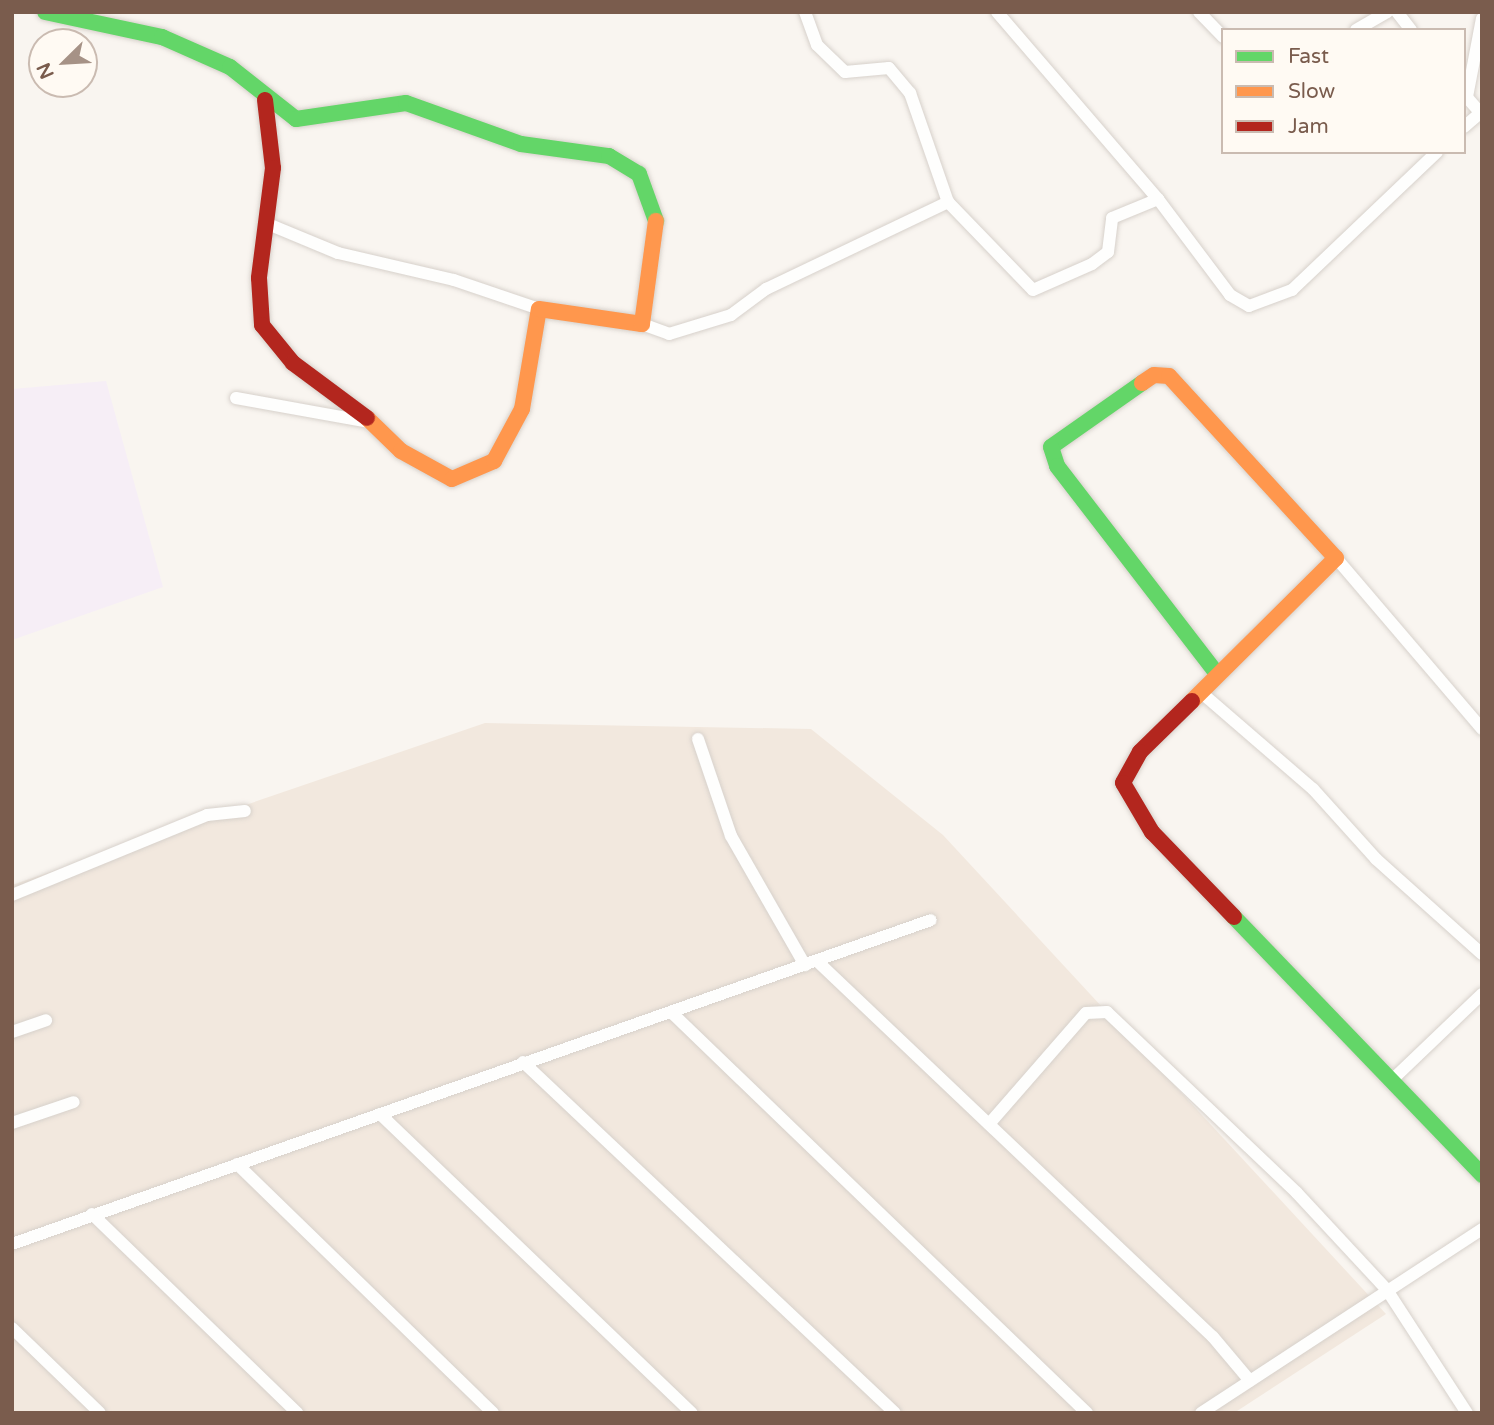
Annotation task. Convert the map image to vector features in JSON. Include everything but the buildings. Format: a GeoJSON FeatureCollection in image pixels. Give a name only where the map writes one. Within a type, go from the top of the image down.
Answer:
{"type":"FeatureCollection","features":[{"type":"Feature","properties":{"kind":"street"},"geometry":{"type":"LineString","coordinates":[[45,12],[162,37],[230,67],[265,100],[296,118],[406,103],[521,144],[609,156],[639,174],[656,221],[656,255],[642,324]]}},
{"type":"Feature","properties":{"kind":"street"},"geometry":{"type":"LineString","coordinates":[[806,12],[817,45],[845,72],[889,68],[910,93],[948,202],[1033,290],[1092,264],[1108,251],[1112,218],[1158,199]]}},
{"type":"Feature","properties":{"kind":"street"},"geometry":{"type":"LineString","coordinates":[[997,12],[1158,199],[1230,295],[1249,306],[1292,290],[1435,154]]}},
{"type":"Feature","properties":{"kind":"street"},"geometry":{"type":"LineString","coordinates":[[1199,12],[1221,35]]}},
{"type":"Feature","properties":{"kind":"street"},"geometry":{"type":"LineString","coordinates":[[1359,28],[1387,12]]}},
{"type":"Feature","properties":{"kind":"street"},"geometry":{"type":"LineString","coordinates":[[1396,12],[1409,28]]}},
{"type":"Feature","properties":{"kind":"street"},"geometry":{"type":"LineString","coordinates":[[1466,125],[1481,114],[1466,95],[1482,18]]}},
{"type":"Feature","properties":{"kind":"street"},"geometry":{"type":"LineString","coordinates":[[265,100],[273,168],[268,224],[259,278],[261,325],[293,363],[374,423],[401,452],[452,479],[494,461],[522,409],[539,309]]}},
{"type":"Feature","properties":{"kind":"street"},"geometry":{"type":"LineString","coordinates":[[268,224],[338,254],[454,280],[539,309],[642,324],[668,334],[723,318],[766,289],[948,202]]}},
{"type":"Feature","properties":{"kind":"street"},"geometry":{"type":"LineString","coordinates":[[1217,674],[1057,466],[1051,447],[1154,375],[1169,376],[1336,558],[1482,729]]}},
{"type":"Feature","properties":{"kind":"street"},"geometry":{"type":"LineString","coordinates":[[236,398],[374,423]]}},
{"type":"Feature","properties":{"kind":"street"},"geometry":{"type":"LineString","coordinates":[[1336,558],[1217,674],[1204,695],[1140,752],[1123,783],[1152,832],[1393,1079],[1482,1175]]}},
{"type":"Feature","properties":{"kind":"street"},"geometry":{"type":"LineString","coordinates":[[1204,695],[1313,789],[1376,859],[1482,954]]}},
{"type":"Feature","properties":{"kind":"street"},"geometry":{"type":"LineString","coordinates":[[698,739],[731,836],[811,963],[989,1124],[1213,1337],[1250,1381]]}},
{"type":"Feature","properties":{"kind":"street"},"geometry":{"type":"LineString","coordinates":[[12,895],[206,816],[244,811]]}},
{"type":"Feature","properties":{"kind":"street"},"geometry":{"type":"LineString","coordinates":[[12,1244],[931,920]]}},
{"type":"Feature","properties":{"kind":"street"},"geometry":{"type":"LineString","coordinates":[[1393,1079],[1482,994]]}},
{"type":"Feature","properties":{"kind":"street"},"geometry":{"type":"LineString","coordinates":[[671,1012],[1087,1413]]}},
{"type":"Feature","properties":{"kind":"street"},"geometry":{"type":"LineString","coordinates":[[989,1124],[1086,1013],[1108,1012],[1287,1183],[1388,1290],[1467,1413]]}},
{"type":"Feature","properties":{"kind":"street"},"geometry":{"type":"LineString","coordinates":[[12,1032],[46,1020]]}},
{"type":"Feature","properties":{"kind":"street"},"geometry":{"type":"LineString","coordinates":[[523,1062],[895,1413]]}},
{"type":"Feature","properties":{"kind":"street"},"geometry":{"type":"LineString","coordinates":[[12,1123],[74,1102]]}},
{"type":"Feature","properties":{"kind":"street"},"geometry":{"type":"LineString","coordinates":[[380,1114],[692,1413]]}},
{"type":"Feature","properties":{"kind":"street"},"geometry":{"type":"LineString","coordinates":[[237,1164],[493,1413]]}},
{"type":"Feature","properties":{"kind":"street"},"geometry":{"type":"LineString","coordinates":[[92,1214],[297,1413]]}},
{"type":"Feature","properties":{"kind":"street"},"geometry":{"type":"LineString","coordinates":[[1201,1413],[1482,1229]]}},
{"type":"Feature","properties":{"kind":"street"},"geometry":{"type":"LineString","coordinates":[[12,1328],[100,1413]]}},
{"type":"Feature","properties":{"kind":"shaded area"},"geometry":{"type":"Polygon","coordinates":[[[106,381],[163,587],[12,640],[12,389],[106,381]]]}},
{"type":"Feature","properties":{"kind":"shaded area"},"geometry":{"type":"Polygon","coordinates":[[[485,723],[811,729],[943,835],[1386,1314],[1234,1413],[12,1413],[12,885],[485,723]]]}},
{"type":"Feature","properties":{"kind":"traffic: fast"},"geometry":{"type":"LineString","coordinates":[[45,12],[162,37],[230,67],[296,119],[406,103],[521,144],[609,156],[639,174],[656,221]]}},
{"type":"Feature","properties":{"kind":"traffic: fast"},"geometry":{"type":"LineString","coordinates":[[1142,383],[1051,447],[1057,466],[1217,674]]}},
{"type":"Feature","properties":{"kind":"traffic: fast"},"geometry":{"type":"LineString","coordinates":[[1234,917],[1482,1175]]}},
{"type":"Feature","properties":{"kind":"traffic: slow"},"geometry":{"type":"LineString","coordinates":[[367,418],[401,451],[452,479],[494,461],[522,409],[539,309],[642,324],[656,221]]}},
{"type":"Feature","properties":{"kind":"traffic: slow"},"geometry":{"type":"LineString","coordinates":[[1142,383],[1154,375],[1169,376],[1336,558],[1192,701]]}},
{"type":"Feature","properties":{"kind":"traffic: jam"},"geometry":{"type":"LineString","coordinates":[[265,100],[273,168],[259,278],[262,325],[293,363],[367,418]]}},
{"type":"Feature","properties":{"kind":"traffic: jam"},"geometry":{"type":"LineString","coordinates":[[1192,701],[1140,752],[1123,783],[1152,832],[1234,917]]}}]}
